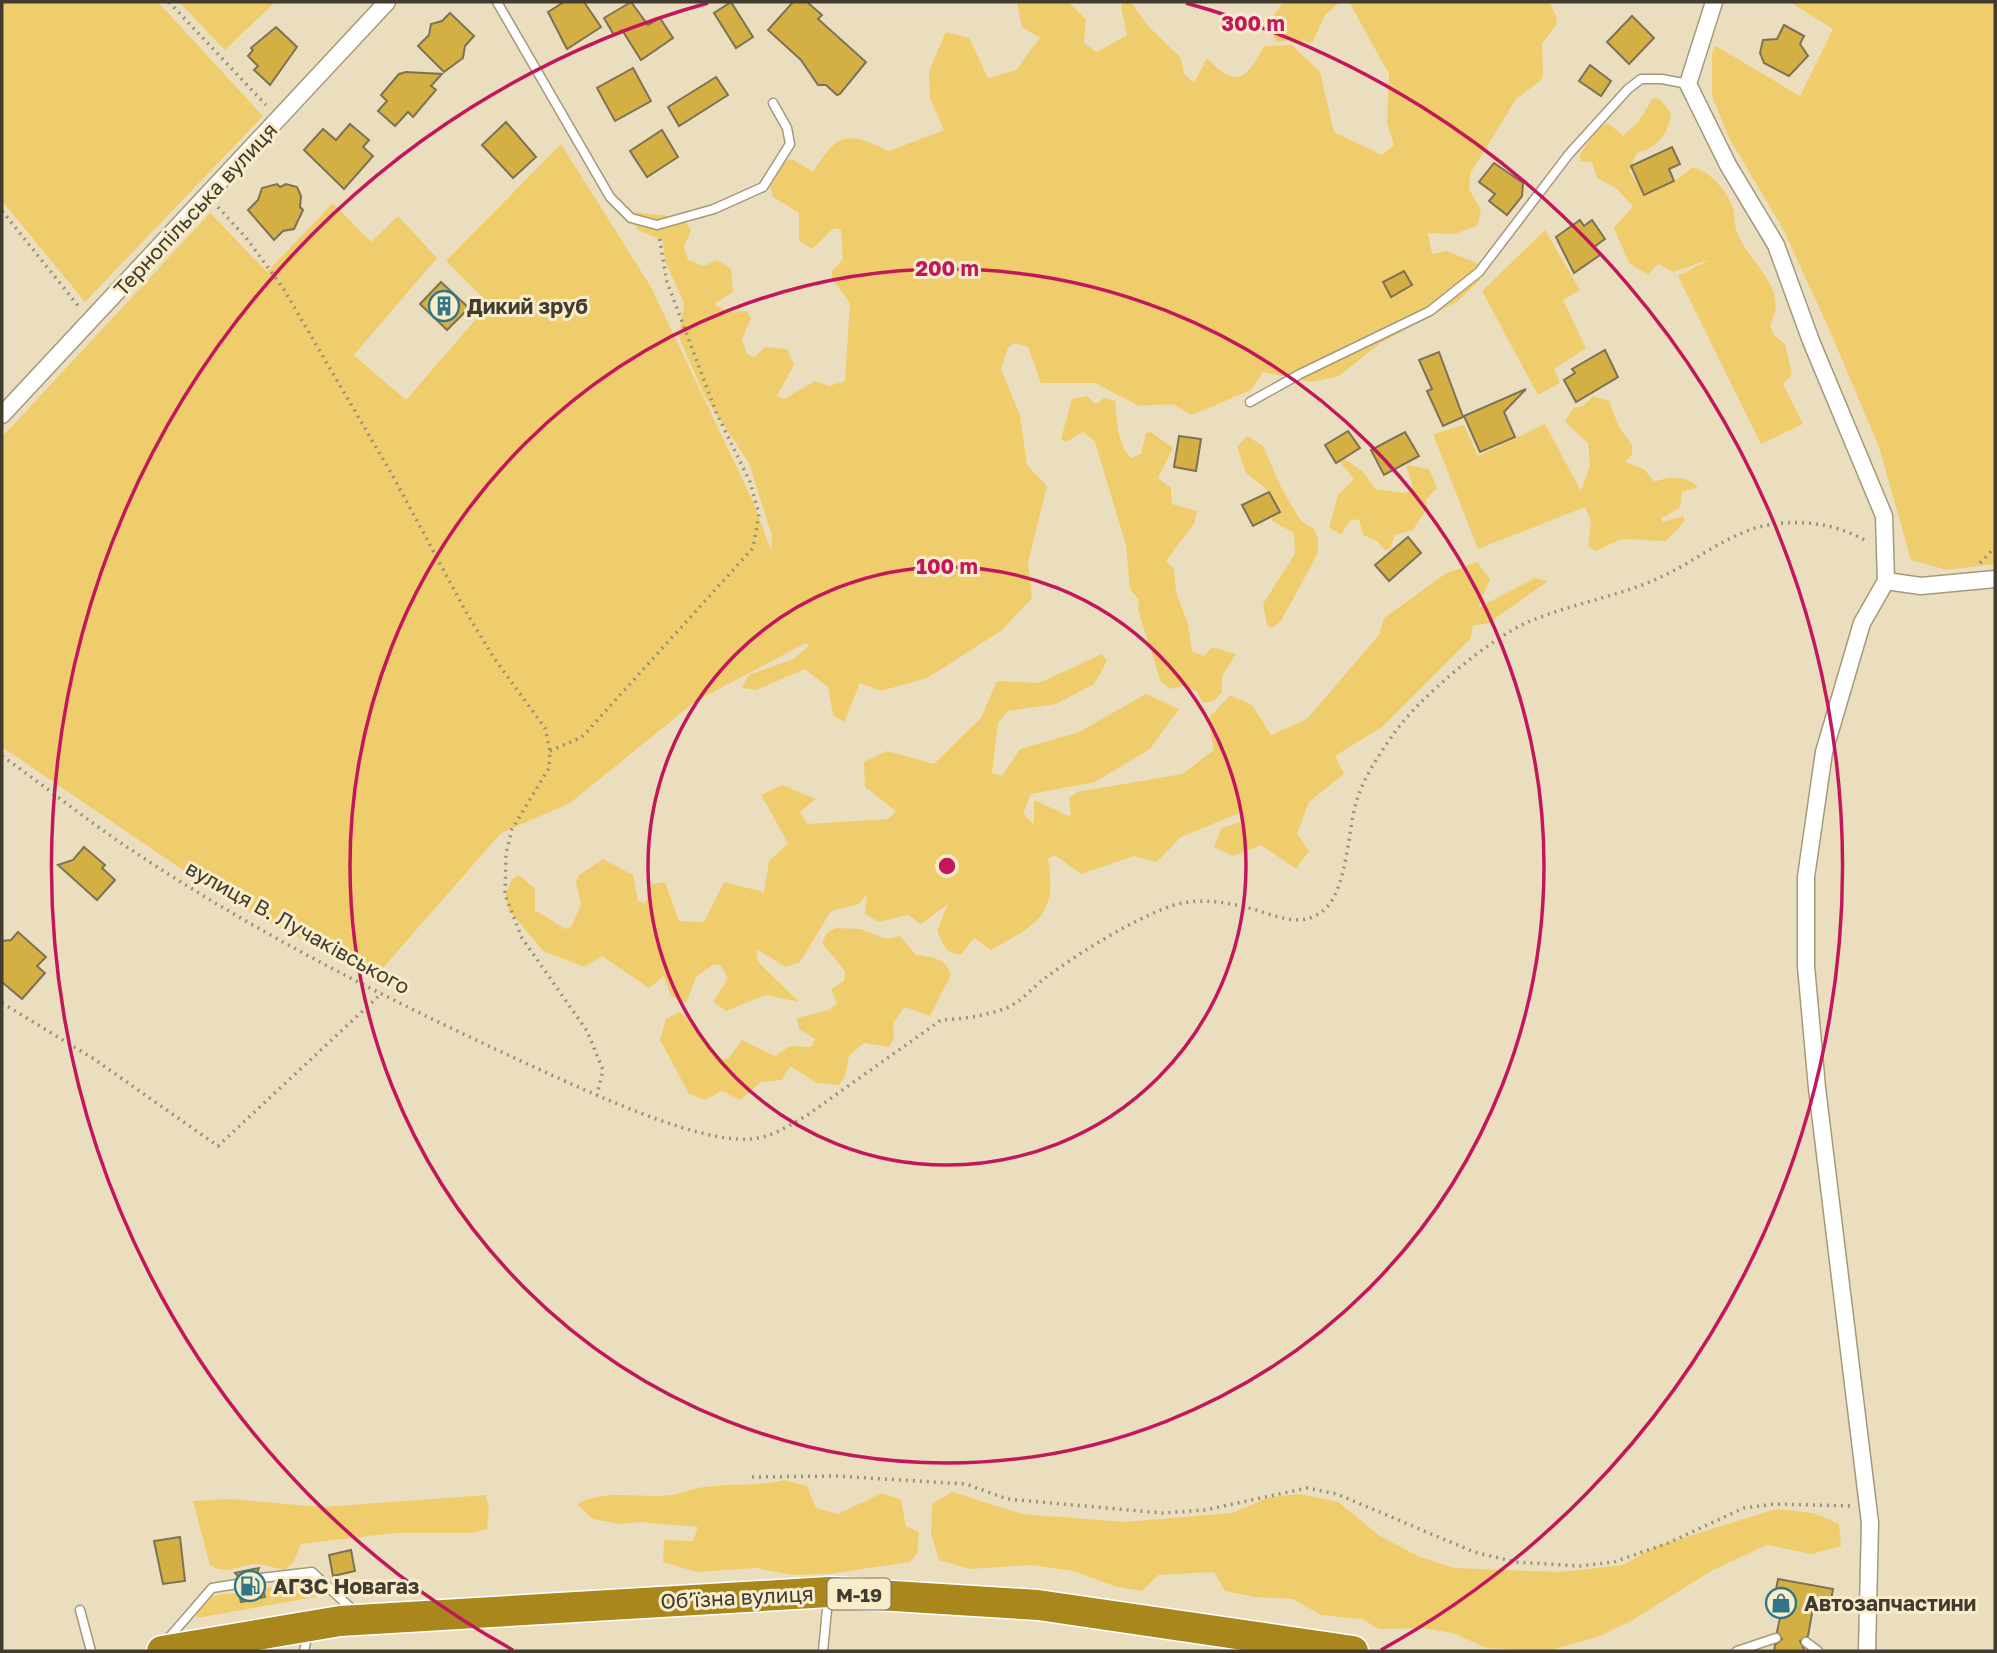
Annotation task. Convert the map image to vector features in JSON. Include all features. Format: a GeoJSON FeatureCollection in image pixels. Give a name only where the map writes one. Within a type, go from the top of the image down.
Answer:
{"type":"FeatureCollection","features":[{"type":"Feature","properties":{"kind":"highway","name":"Обʼїзна вулиця"},"geometry":{"type":"LineString","coordinates":[[159,1651],[307,1638],[362,1619],[829,1592],[1038,1605],[1353,1651]]}},
{"type":"Feature","properties":{"kind":"street","name":"Тернопільська вулиця"},"geometry":{"type":"LineString","coordinates":[[2,415],[387,2]]}},
{"type":"Feature","properties":{"kind":"street"},"geometry":{"type":"LineString","coordinates":[[1714,2],[1688,84],[1728,165],[1776,245],[1811,341],[1868,471],[1884,516],[1886,581],[1862,623],[1824,752],[1806,877],[1806,965],[1817,1088],[1868,1506],[1867,1651]]}},
{"type":"Feature","properties":{"kind":"street"},"geometry":{"type":"LineString","coordinates":[[1886,581],[1922,586],[1995,579]]}},
{"type":"Feature","properties":{"kind":"lane"},"geometry":{"type":"LineString","coordinates":[[497,2],[610,197],[631,218],[657,225],[714,209],[763,187],[790,144],[787,128],[773,103]]}},
{"type":"Feature","properties":{"kind":"lane"},"geometry":{"type":"LineString","coordinates":[[1250,402],[1300,374],[1430,311],[1479,272],[1569,153],[1628,89],[1641,79],[1688,84]]}},
{"type":"Feature","properties":{"kind":"lane"},"geometry":{"type":"LineString","coordinates":[[261,1578],[312,1572],[362,1619]]}},
{"type":"Feature","properties":{"kind":"lane"},"geometry":{"type":"LineString","coordinates":[[159,1651],[212,1588],[237,1584]]}},
{"type":"Feature","properties":{"kind":"lane"},"geometry":{"type":"LineString","coordinates":[[822,1651],[829,1592]]}},
{"type":"Feature","properties":{"kind":"lane"},"geometry":{"type":"LineString","coordinates":[[80,1610],[91,1651]]}},
{"type":"Feature","properties":{"kind":"lane"},"geometry":{"type":"LineString","coordinates":[[1737,1651],[1776,1638]]}},
{"type":"Feature","properties":{"kind":"lane"},"geometry":{"type":"LineString","coordinates":[[1806,1642],[1818,1651]]}},
{"type":"Feature","properties":{"kind":"path"},"geometry":{"type":"LineString","coordinates":[[169,2],[279,120]]}},
{"type":"Feature","properties":{"kind":"path"},"geometry":{"type":"LineString","coordinates":[[207,195],[247,239],[283,288],[394,478],[466,612],[494,659],[545,729],[551,751],[548,768],[512,830],[506,854],[505,895],[522,938],[587,1031],[603,1070],[597,1096]]}},
{"type":"Feature","properties":{"kind":"path"},"geometry":{"type":"LineString","coordinates":[[2,211],[90,320]]}},
{"type":"Feature","properties":{"kind":"path"},"geometry":{"type":"LineString","coordinates":[[551,751],[582,737],[753,548],[759,514],[750,482],[716,412],[667,282],[657,225]]}},
{"type":"Feature","properties":{"kind":"path","name":"вулиця В. Лучаківського"},"geometry":{"type":"LineString","coordinates":[[2,756],[128,848],[238,917],[470,1038],[597,1096],[682,1128],[757,1139],[782,1130],[806,1116],[942,1020],[961,1019],[1007,1008],[1047,976],[1096,945],[1172,906],[1205,900],[1247,907],[1293,920],[1312,918],[1326,908],[1337,891],[1357,800],[1396,730],[1420,702],[1491,645],[1526,623],[1658,579],[1736,536],[1767,525],[1826,524],[1849,531],[1873,545]]}},
{"type":"Feature","properties":{"kind":"path"},"geometry":{"type":"LineString","coordinates":[[2,1003],[94,1059],[218,1146],[383,993]]}},
{"type":"Feature","properties":{"kind":"path"},"geometry":{"type":"LineString","coordinates":[[752,1477],[836,1476],[967,1484],[1007,1499],[1162,1513],[1205,1510],[1307,1488],[1337,1494],[1474,1552],[1516,1562],[1580,1566],[1614,1562],[1668,1543],[1744,1508],[1774,1504],[1868,1506]]}},
{"type":"Feature","properties":{"kind":"shaded area"},"geometry":{"type":"Polygon","coordinates":[[[2,2],[158,2],[263,116],[85,302],[2,201],[2,2]]]}},
{"type":"Feature","properties":{"kind":"shaded area"},"geometry":{"type":"Polygon","coordinates":[[[179,2],[275,2],[225,50],[179,2]]]}},
{"type":"Feature","properties":{"kind":"shaded area"},"geometry":{"type":"Polygon","coordinates":[[[1017,2],[1068,2],[1086,19],[1084,43],[1097,52],[1127,35],[1121,7],[1123,2],[1131,2],[1148,26],[1181,58],[1184,74],[1194,83],[1207,58],[1226,74],[1240,76],[1252,67],[1264,46],[1292,45],[1320,72],[1334,132],[1382,155],[1394,145],[1387,123],[1389,74],[1349,2],[1549,2],[1557,18],[1556,25],[1542,44],[1543,75],[1540,81],[1516,99],[1470,174],[1469,189],[1481,210],[1478,225],[1455,234],[1428,233],[1432,254],[1447,251],[1479,264],[1480,280],[1458,301],[1379,344],[1339,376],[1311,382],[1263,372],[1251,390],[1192,415],[1173,404],[1139,406],[1095,383],[1041,383],[1028,347],[1014,343],[1008,348],[1001,369],[1020,415],[1027,465],[1047,486],[1028,563],[1032,598],[1001,631],[927,678],[881,691],[860,683],[844,722],[833,715],[828,687],[805,669],[756,690],[742,688],[749,675],[793,659],[809,646],[806,643],[696,701],[570,803],[501,833],[375,977],[227,900],[2,747],[2,437],[210,213],[267,272],[333,203],[371,242],[398,216],[437,258],[354,355],[406,400],[489,304],[446,261],[561,144],[651,287],[752,499],[771,550],[772,536],[749,463],[705,397],[679,337],[684,303],[665,261],[663,241],[638,230],[631,218],[635,212],[684,218],[691,231],[684,246],[688,260],[704,266],[717,260],[731,269],[733,292],[714,304],[727,312],[747,311],[751,318],[742,339],[747,354],[754,357],[765,347],[787,349],[794,365],[777,396],[784,399],[815,381],[829,386],[845,381],[850,303],[832,279],[832,271],[843,259],[841,230],[834,228],[812,249],[799,241],[799,213],[773,197],[767,171],[772,166],[792,159],[813,172],[830,149],[845,139],[863,140],[889,151],[944,130],[930,99],[929,71],[946,32],[969,38],[988,78],[1016,70],[1040,38],[1022,27],[1017,2]]]}},
{"type":"Feature","properties":{"kind":"shaded area"},"geometry":{"type":"Polygon","coordinates":[[[1284,2],[1340,2],[1325,15],[1312,43],[1293,40],[1276,42],[1269,22],[1284,2]]]}},
{"type":"Feature","properties":{"kind":"shaded area"},"geometry":{"type":"Polygon","coordinates":[[[1790,2],[1995,2],[1995,564],[1947,570],[1911,560],[1879,447],[1829,329],[1782,227],[1729,138],[1712,96],[1712,53],[1716,46],[1800,96],[1833,29],[1790,2]]]}},
{"type":"Feature","properties":{"kind":"shaded area"},"geometry":{"type":"Polygon","coordinates":[[[1653,98],[1660,99],[1671,114],[1667,128],[1656,144],[1637,153],[1629,171],[1643,192],[1671,184],[1693,167],[1710,176],[1728,197],[1733,207],[1738,235],[1772,289],[1775,312],[1770,325],[1774,335],[1785,344],[1792,374],[1783,384],[1803,424],[1761,444],[1678,276],[1711,259],[1673,272],[1658,264],[1648,275],[1629,263],[1614,228],[1633,206],[1616,188],[1597,178],[1592,162],[1581,161],[1579,156],[1598,128],[1608,123],[1623,136],[1638,122],[1653,98]]]}},
{"type":"Feature","properties":{"kind":"shaded area"},"geometry":{"type":"Polygon","coordinates":[[[1545,230],[1580,290],[1563,300],[1586,348],[1554,369],[1560,383],[1538,395],[1482,291],[1545,230]]]}},
{"type":"Feature","properties":{"kind":"shaded area"},"geometry":{"type":"Polygon","coordinates":[[[1087,396],[1096,404],[1104,398],[1115,401],[1120,439],[1131,458],[1141,454],[1146,433],[1151,432],[1173,448],[1158,478],[1171,488],[1172,504],[1197,511],[1195,522],[1166,561],[1174,569],[1176,592],[1188,624],[1192,651],[1204,656],[1212,647],[1236,654],[1222,676],[1222,692],[1214,701],[1203,703],[1197,692],[1185,685],[1171,689],[1161,682],[1138,610],[1139,600],[1130,589],[1126,545],[1095,442],[1083,432],[1066,442],[1061,439],[1072,399],[1087,396]]]}},
{"type":"Feature","properties":{"kind":"shaded area"},"geometry":{"type":"Polygon","coordinates":[[[1593,396],[1609,401],[1619,427],[1632,445],[1632,455],[1625,462],[1644,469],[1654,482],[1677,478],[1688,480],[1698,487],[1682,492],[1680,508],[1661,518],[1663,522],[1683,516],[1685,521],[1666,541],[1621,539],[1596,551],[1588,546],[1591,521],[1585,507],[1478,549],[1433,434],[1464,425],[1478,456],[1545,424],[1581,491],[1590,466],[1588,443],[1565,422],[1573,408],[1583,406],[1593,396]]]}},
{"type":"Feature","properties":{"kind":"shaded area"},"geometry":{"type":"Polygon","coordinates":[[[1247,436],[1263,446],[1281,487],[1301,521],[1314,529],[1318,538],[1318,553],[1281,621],[1272,628],[1267,625],[1263,604],[1295,554],[1294,533],[1272,521],[1274,501],[1269,491],[1246,473],[1237,447],[1247,436]]]}},
{"type":"Feature","properties":{"kind":"shaded area"},"geometry":{"type":"Polygon","coordinates":[[[1345,459],[1363,472],[1375,489],[1406,493],[1413,487],[1406,465],[1429,469],[1437,488],[1426,499],[1427,508],[1413,530],[1395,535],[1390,549],[1385,550],[1377,541],[1363,535],[1359,519],[1350,521],[1341,534],[1329,528],[1338,495],[1354,479],[1340,462],[1345,459]]]}},
{"type":"Feature","properties":{"kind":"shaded area"},"geometry":{"type":"Polygon","coordinates":[[[1477,562],[1490,579],[1478,608],[1535,578],[1548,581],[1487,624],[1473,625],[1471,638],[1382,727],[1335,756],[1344,774],[1309,802],[1297,834],[1309,851],[1296,869],[1261,845],[1233,856],[1214,847],[1221,828],[1245,821],[1242,812],[1181,837],[1157,862],[1134,856],[1081,874],[1055,855],[1048,858],[1050,893],[1046,906],[1032,925],[991,950],[974,938],[961,955],[947,951],[937,931],[948,904],[921,924],[908,915],[879,922],[865,914],[867,894],[859,904],[831,911],[800,962],[786,967],[756,949],[758,962],[799,1002],[766,995],[726,1011],[713,1002],[728,978],[721,966],[714,964],[696,977],[686,1003],[671,996],[664,976],[649,988],[602,956],[584,967],[543,951],[509,910],[505,895],[512,879],[518,875],[535,888],[535,910],[565,929],[571,927],[581,905],[576,882],[579,875],[603,859],[633,875],[638,901],[645,904],[652,884],[665,882],[679,921],[704,922],[724,882],[764,892],[769,861],[788,843],[761,795],[782,785],[816,799],[800,812],[807,824],[888,819],[896,811],[865,787],[864,762],[887,751],[934,764],[981,718],[997,681],[1039,683],[1102,654],[1107,661],[1094,684],[1056,704],[1008,711],[998,723],[992,773],[1002,776],[1020,749],[1079,732],[1146,694],[1179,709],[1150,749],[1095,782],[1031,794],[1023,814],[1034,824],[1034,800],[1071,817],[1069,798],[1077,792],[1182,774],[1214,750],[1208,719],[1230,695],[1252,705],[1271,735],[1307,719],[1379,635],[1384,618],[1445,574],[1477,562]]]}},
{"type":"Feature","properties":{"kind":"shaded area"},"geometry":{"type":"Polygon","coordinates":[[[836,928],[861,929],[886,939],[900,936],[916,955],[933,958],[946,965],[951,975],[930,1016],[905,1007],[893,1023],[894,1037],[889,1047],[864,1043],[849,1056],[845,1076],[839,1085],[817,1083],[790,1066],[782,1080],[761,1082],[740,1100],[722,1091],[705,1100],[689,1094],[660,1040],[666,1019],[679,1012],[691,1022],[719,1060],[729,1058],[742,1040],[775,1056],[790,1046],[811,1047],[815,1039],[799,1029],[797,1018],[828,1010],[837,1004],[831,989],[844,981],[845,971],[822,943],[827,933],[836,928]]]}},
{"type":"Feature","properties":{"kind":"shaded area"},"geometry":{"type":"Polygon","coordinates":[[[784,1480],[807,1486],[816,1508],[838,1514],[882,1493],[901,1500],[906,1526],[919,1532],[917,1553],[910,1562],[829,1574],[792,1575],[756,1568],[697,1572],[663,1562],[664,1540],[693,1541],[698,1527],[640,1522],[619,1524],[593,1519],[577,1504],[600,1496],[672,1495],[698,1488],[784,1480]]]}},
{"type":"Feature","properties":{"kind":"shaded area"},"geometry":{"type":"Polygon","coordinates":[[[952,1492],[1022,1514],[1124,1522],[1232,1513],[1270,1497],[1300,1494],[1338,1502],[1380,1536],[1420,1557],[1454,1568],[1560,1572],[1623,1565],[1657,1546],[1776,1509],[1814,1513],[1839,1524],[1841,1546],[1812,1554],[1767,1545],[1713,1570],[1631,1621],[1600,1636],[1548,1651],[1486,1648],[1453,1633],[1422,1628],[1379,1629],[1362,1619],[1321,1615],[1293,1599],[1255,1597],[1225,1591],[1214,1572],[1158,1575],[1142,1591],[1117,1587],[1073,1571],[1031,1565],[970,1569],[939,1560],[931,1534],[932,1504],[952,1492]]]}},
{"type":"Feature","properties":{"kind":"shaded area"},"geometry":{"type":"Polygon","coordinates":[[[486,1495],[489,1509],[487,1529],[474,1533],[394,1533],[301,1544],[293,1563],[284,1570],[258,1564],[221,1570],[210,1565],[193,1501],[228,1499],[323,1507],[486,1495]]]}},
{"type":"Feature","properties":{"kind":"shaded area"},"geometry":{"type":"Polygon","coordinates":[[[306,1583],[314,1586],[320,1596],[197,1618],[204,1601],[213,1596],[234,1593],[265,1597],[263,1588],[306,1583]]]}},
{"type":"Feature","properties":{"kind":"building"},"geometry":{"type":"Polygon","coordinates":[[[564,2],[584,2],[601,27],[567,49],[548,12],[564,2]]]}},
{"type":"Feature","properties":{"kind":"building"},"geometry":{"type":"Polygon","coordinates":[[[631,2],[648,25],[660,18],[673,38],[641,60],[622,30],[614,35],[604,18],[631,2]]]}},
{"type":"Feature","properties":{"kind":"building"},"geometry":{"type":"Polygon","coordinates":[[[731,2],[753,37],[736,48],[714,13],[731,2]]]}},
{"type":"Feature","properties":{"kind":"building"},"geometry":{"type":"Polygon","coordinates":[[[793,2],[807,2],[822,15],[818,19],[866,62],[840,94],[837,95],[826,85],[818,85],[801,60],[768,30],[793,2]]]}},
{"type":"Feature","properties":{"kind":"building"},"geometry":{"type":"Polygon","coordinates":[[[450,13],[474,36],[465,46],[463,58],[444,72],[418,46],[429,35],[431,24],[442,21],[450,13]]]}},
{"type":"Feature","properties":{"kind":"building"},"geometry":{"type":"Polygon","coordinates":[[[1632,16],[1654,38],[1629,64],[1607,42],[1632,16]]]}},
{"type":"Feature","properties":{"kind":"building"},"geometry":{"type":"Polygon","coordinates":[[[1784,25],[1804,36],[1800,44],[1808,56],[1789,76],[1764,63],[1760,53],[1763,40],[1777,39],[1784,25]]]}},
{"type":"Feature","properties":{"kind":"building"},"geometry":{"type":"Polygon","coordinates":[[[276,27],[297,47],[270,85],[254,70],[258,66],[248,56],[253,50],[251,48],[276,27]]]}},
{"type":"Feature","properties":{"kind":"building"},"geometry":{"type":"Polygon","coordinates":[[[1590,65],[1611,81],[1601,96],[1579,81],[1590,65]]]}},
{"type":"Feature","properties":{"kind":"building"},"geometry":{"type":"Polygon","coordinates":[[[633,68],[651,101],[615,121],[597,88],[633,68]]]}},
{"type":"Feature","properties":{"kind":"building"},"geometry":{"type":"Polygon","coordinates":[[[399,74],[442,74],[431,86],[436,90],[413,117],[408,112],[395,126],[378,111],[387,101],[381,95],[399,74]]]}},
{"type":"Feature","properties":{"kind":"building"},"geometry":{"type":"Polygon","coordinates":[[[716,77],[728,95],[679,126],[668,107],[716,77]]]}},
{"type":"Feature","properties":{"kind":"building"},"geometry":{"type":"Polygon","coordinates":[[[506,122],[536,157],[513,178],[482,145],[506,122]]]}},
{"type":"Feature","properties":{"kind":"building"},"geometry":{"type":"Polygon","coordinates":[[[350,124],[369,140],[363,147],[373,156],[344,189],[304,150],[323,129],[336,140],[350,124]]]}},
{"type":"Feature","properties":{"kind":"building"},"geometry":{"type":"Polygon","coordinates":[[[662,130],[678,157],[647,177],[630,151],[662,130]]]}},
{"type":"Feature","properties":{"kind":"building"},"geometry":{"type":"Polygon","coordinates":[[[1672,147],[1680,164],[1669,169],[1674,181],[1644,195],[1631,166],[1672,147]]]}},
{"type":"Feature","properties":{"kind":"building"},"geometry":{"type":"Polygon","coordinates":[[[1494,163],[1523,183],[1522,196],[1507,215],[1489,201],[1495,194],[1479,182],[1494,163]]]}},
{"type":"Feature","properties":{"kind":"building"},"geometry":{"type":"Polygon","coordinates":[[[277,184],[280,187],[286,184],[297,187],[301,196],[300,207],[303,210],[294,229],[283,231],[274,240],[248,210],[258,200],[262,188],[277,184]]]}},
{"type":"Feature","properties":{"kind":"building"},"geometry":{"type":"Polygon","coordinates":[[[1580,220],[1584,226],[1592,220],[1605,239],[1594,247],[1600,255],[1574,273],[1556,237],[1580,220]]]}},
{"type":"Feature","properties":{"kind":"building"},"geometry":{"type":"Polygon","coordinates":[[[1404,271],[1412,285],[1391,297],[1383,282],[1404,271]]]}},
{"type":"Feature","properties":{"kind":"building","name":"Дикий зруб"},"geometry":{"type":"Polygon","coordinates":[[[441,282],[469,308],[447,330],[420,304],[441,282]]]}},
{"type":"Feature","properties":{"kind":"building"},"geometry":{"type":"Polygon","coordinates":[[[1605,350],[1618,377],[1576,402],[1564,380],[1575,373],[1572,369],[1605,350]]]}},
{"type":"Feature","properties":{"kind":"building"},"geometry":{"type":"Polygon","coordinates":[[[1439,352],[1463,417],[1443,426],[1427,391],[1432,389],[1419,360],[1439,352]]]}},
{"type":"Feature","properties":{"kind":"building"},"geometry":{"type":"Polygon","coordinates":[[[1526,389],[1504,412],[1515,437],[1480,452],[1464,416],[1526,389]]]}},
{"type":"Feature","properties":{"kind":"building"},"geometry":{"type":"Polygon","coordinates":[[[1348,431],[1360,448],[1336,463],[1325,445],[1348,431]]]}},
{"type":"Feature","properties":{"kind":"building"},"geometry":{"type":"Polygon","coordinates":[[[1405,432],[1419,456],[1384,475],[1371,450],[1405,432]]]}},
{"type":"Feature","properties":{"kind":"building"},"geometry":{"type":"Polygon","coordinates":[[[1179,436],[1201,439],[1196,471],[1174,467],[1179,436]]]}},
{"type":"Feature","properties":{"kind":"building"},"geometry":{"type":"Polygon","coordinates":[[[1269,492],[1280,512],[1253,526],[1242,505],[1269,492]]]}},
{"type":"Feature","properties":{"kind":"building"},"geometry":{"type":"Polygon","coordinates":[[[1408,537],[1421,553],[1389,581],[1375,565],[1408,537]]]}},
{"type":"Feature","properties":{"kind":"building"},"geometry":{"type":"Polygon","coordinates":[[[84,847],[105,865],[102,868],[115,880],[97,900],[58,865],[73,860],[84,847]]]}},
{"type":"Feature","properties":{"kind":"building"},"geometry":{"type":"Polygon","coordinates":[[[18,932],[46,957],[37,966],[45,973],[22,999],[2,982],[2,941],[11,940],[18,932]]]}},
{"type":"Feature","properties":{"kind":"building"},"geometry":{"type":"Polygon","coordinates":[[[180,1537],[185,1581],[163,1584],[154,1541],[180,1537]]]}},
{"type":"Feature","properties":{"kind":"building"},"geometry":{"type":"Polygon","coordinates":[[[351,1550],[355,1571],[333,1576],[329,1555],[351,1550]]]}},
{"type":"Feature","properties":{"kind":"building","name":"АГЗС Новагаз"},"geometry":{"type":"Polygon","coordinates":[[[259,1568],[255,1579],[262,1584],[265,1597],[241,1602],[238,1590],[243,1582],[235,1573],[259,1568]]]}},
{"type":"Feature","properties":{"kind":"building"},"geometry":{"type":"Polygon","coordinates":[[[1778,1579],[1833,1589],[1829,1611],[1813,1608],[1808,1636],[1800,1641],[1805,1651],[1774,1651],[1775,1645],[1782,1639],[1777,1632],[1783,1603],[1774,1601],[1778,1579]]]}},
{"type":"Feature","properties":{"kind":"place","name":"Дикий зруб"},"geometry":{"type":"Point","coordinates":[444,306]}},
{"type":"Feature","properties":{"kind":"place","name":"АГЗС Новагаз"},"geometry":{"type":"Point","coordinates":[250,1586]}},
{"type":"Feature","properties":{"kind":"place","name":"Автозапчастини"},"geometry":{"type":"Point","coordinates":[1781,1603]}}]}
